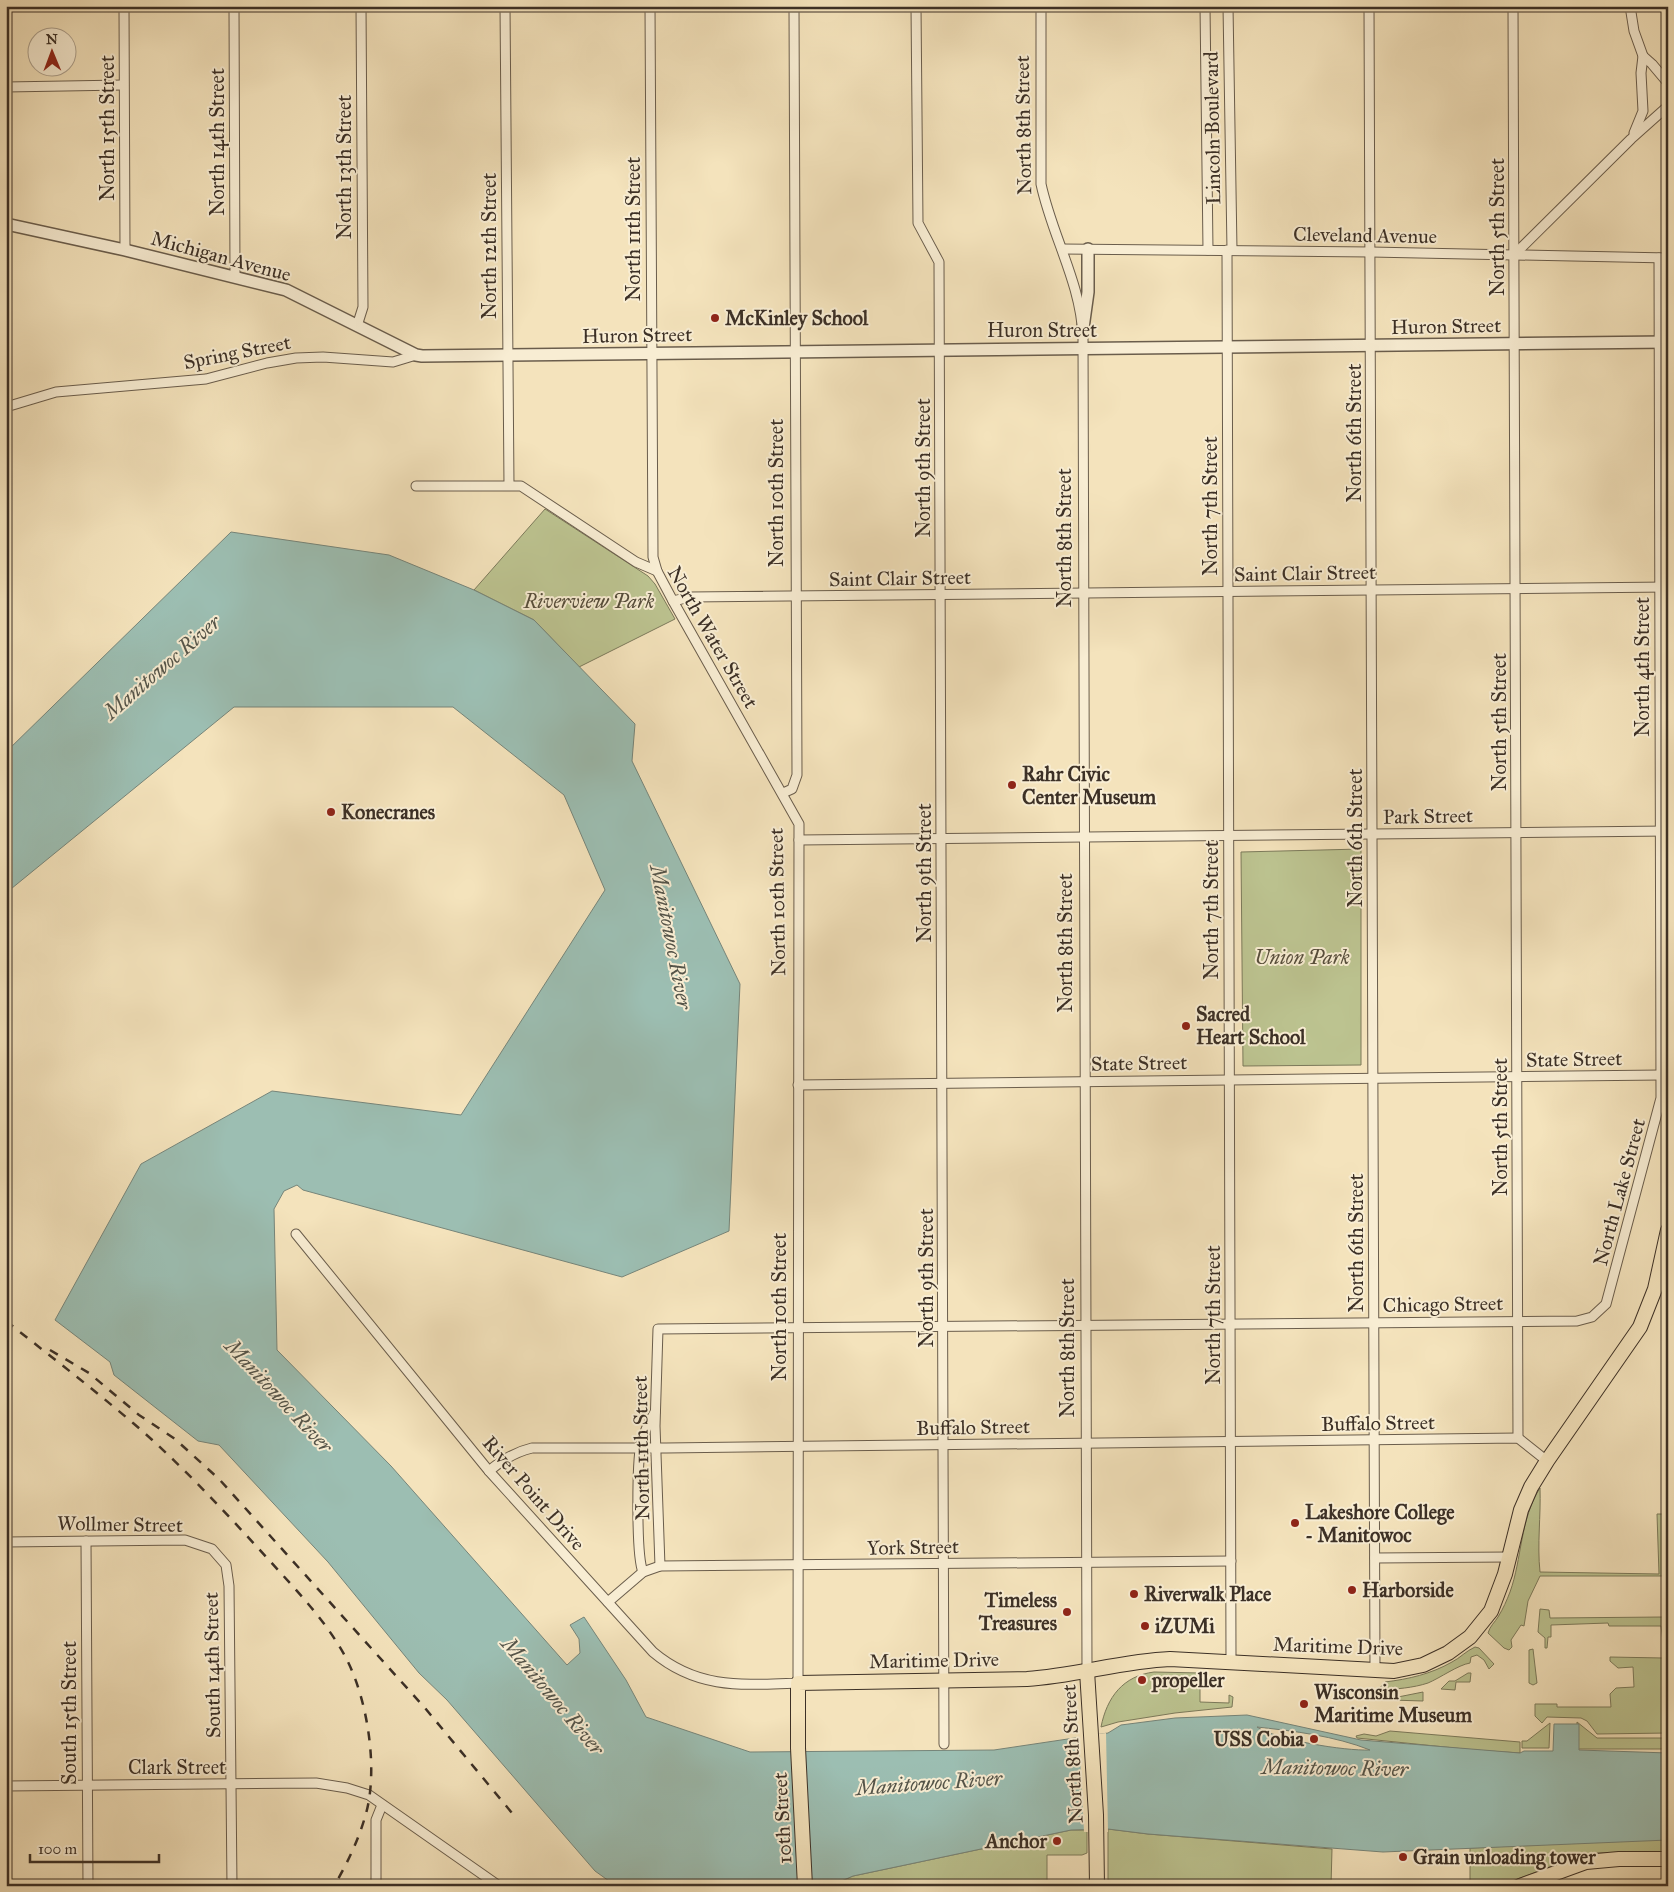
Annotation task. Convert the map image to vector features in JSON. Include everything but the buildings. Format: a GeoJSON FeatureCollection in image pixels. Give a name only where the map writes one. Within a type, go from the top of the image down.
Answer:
{"type":"FeatureCollection","features":[{"type":"Feature","properties":{"kind":"main road","name":"Maritime Drive"},"geometry":{"type":"LineString","coordinates":[[798,1683],[1027,1679],[1159,1659],[1400,1670],[1423,1665],[1448,1653],[1465,1641],[1491,1611],[1509,1557],[1521,1510],[1531,1487],[1640,1327],[1655,1289],[1668,1230]]}},
{"type":"Feature","properties":{"kind":"main road","name":"North 8th Street"},"geometry":{"type":"LineString","coordinates":[[1087,1671],[1097,1849],[1097,1886]]}},
{"type":"Feature","properties":{"kind":"main road","name":"North 10th Street"},"geometry":{"type":"LineString","coordinates":[[798,1683],[798,1748]]}},
{"type":"Feature","properties":{"kind":"main road","name":"10th Street"},"geometry":{"type":"LineString","coordinates":[[798,1748],[805,1886]]}},
{"type":"Feature","properties":{"kind":"main road"},"geometry":{"type":"LineString","coordinates":[[1528,1885],[1586,1862],[1618,1859],[1668,1859]]}},
{"type":"Feature","properties":{"kind":"street","name":"North 15th Street"},"geometry":{"type":"LineString","coordinates":[[124,6],[125,250]]}},
{"type":"Feature","properties":{"kind":"street","name":"North 14th Street"},"geometry":{"type":"LineString","coordinates":[[234,6],[235,277]]}},
{"type":"Feature","properties":{"kind":"street","name":"North 13th Street"},"geometry":{"type":"LineString","coordinates":[[357,326],[363,307],[360,6]]}},
{"type":"Feature","properties":{"kind":"street","name":"North 12th Street"},"geometry":{"type":"LineString","coordinates":[[505,6],[509,485]]}},
{"type":"Feature","properties":{"kind":"street","name":"North 11th Street"},"geometry":{"type":"LineString","coordinates":[[650,6],[652,557],[657,571]]}},
{"type":"Feature","properties":{"kind":"street","name":"North 10th Street"},"geometry":{"type":"LineString","coordinates":[[794,6],[797,775],[792,789],[783,793],[799,824],[800,1447],[798,1683]]}},
{"type":"Feature","properties":{"kind":"street","name":"North 9th Street"},"geometry":{"type":"LineString","coordinates":[[916,6],[918,223],[939,262],[944,1744]]}},
{"type":"Feature","properties":{"kind":"street","name":"North 8th Street"},"geometry":{"type":"LineString","coordinates":[[1041,6],[1041,184],[1046,206],[1074,285],[1083,328],[1084,349],[1087,1671]]}},
{"type":"Feature","properties":{"kind":"street","name":"Lincoln Boulevard"},"geometry":{"type":"LineString","coordinates":[[1205,6],[1208,250]]}},
{"type":"Feature","properties":{"kind":"street","name":"Lincoln Boulevard"},"geometry":{"type":"LineString","coordinates":[[1228,6],[1230,250]]}},
{"type":"Feature","properties":{"kind":"street","name":"North 6th Street"},"geometry":{"type":"LineString","coordinates":[[1369,6],[1375,1670]]}},
{"type":"Feature","properties":{"kind":"street","name":"North 5th Street"},"geometry":{"type":"LineString","coordinates":[[1513,6],[1518,1438]]}},
{"type":"Feature","properties":{"kind":"street"},"geometry":{"type":"LineString","coordinates":[[1630,6],[1634,31],[1643,56],[1641,73],[1642,111],[1637,128],[1631,139]]}},
{"type":"Feature","properties":{"kind":"street"},"geometry":{"type":"LineString","coordinates":[[1643,56],[1668,83]]}},
{"type":"Feature","properties":{"kind":"street"},"geometry":{"type":"LineString","coordinates":[[6,87],[124,85]]}},
{"type":"Feature","properties":{"kind":"street"},"geometry":{"type":"LineString","coordinates":[[1514,255],[1631,139],[1668,106]]}},
{"type":"Feature","properties":{"kind":"street","name":"Michigan Avenue"},"geometry":{"type":"LineString","coordinates":[[6,224],[125,250],[286,290],[416,355]]}},
{"type":"Feature","properties":{"kind":"street","name":"Cleveland Avenue"},"geometry":{"type":"LineString","coordinates":[[1062,249],[1371,252],[1663,258]]}},
{"type":"Feature","properties":{"kind":"street"},"geometry":{"type":"LineString","coordinates":[[1083,328],[1088,292],[1088,249]]}},
{"type":"Feature","properties":{"kind":"street","name":"North 7th Street"},"geometry":{"type":"LineString","coordinates":[[1230,250],[1228,592],[1231,1661]]}},
{"type":"Feature","properties":{"kind":"street","name":"North 4th Street"},"geometry":{"type":"LineString","coordinates":[[1661,1075],[1664,831],[1663,258]]}},
{"type":"Feature","properties":{"kind":"street","name":"Huron Street"},"geometry":{"type":"LineString","coordinates":[[416,355],[1663,342]]}},
{"type":"Feature","properties":{"kind":"street","name":"Spring Street"},"geometry":{"type":"LineString","coordinates":[[6,407],[56,392],[206,379],[267,363],[296,358],[323,357],[393,362],[416,355]]}},
{"type":"Feature","properties":{"kind":"street","name":"North Water Street"},"geometry":{"type":"LineString","coordinates":[[416,486],[520,486],[636,562],[657,571],[783,793]]}},
{"type":"Feature","properties":{"kind":"street","name":"Saint Clair Street"},"geometry":{"type":"LineString","coordinates":[[673,601],[690,597],[1664,587]]}},
{"type":"Feature","properties":{"kind":"street","name":"Park Street"},"geometry":{"type":"LineString","coordinates":[[799,840],[1664,831]]}},
{"type":"Feature","properties":{"kind":"street","name":"State Street"},"geometry":{"type":"LineString","coordinates":[[798,1085],[1661,1075]]}},
{"type":"Feature","properties":{"kind":"street","name":"North Lake Street"},"geometry":{"type":"LineString","coordinates":[[1597,1313],[1608,1300],[1661,1098],[1661,1075]]}},
{"type":"Feature","properties":{"kind":"street","name":"River Point Drive"},"geometry":{"type":"LineString","coordinates":[[296,1234],[489,1471],[653,1652],[666,1663],[712,1682],[735,1684],[798,1683]]}},
{"type":"Feature","properties":{"kind":"street","name":"Chicago Street"},"geometry":{"type":"LineString","coordinates":[[658,1329],[1577,1321],[1584,1320],[1597,1313]]}},
{"type":"Feature","properties":{"kind":"street","name":"North 11th Street"},"geometry":{"type":"LineString","coordinates":[[658,1329],[656,1412],[660,1566]]}},
{"type":"Feature","properties":{"kind":"street","name":"North 11th Street"},"geometry":{"type":"LineString","coordinates":[[643,1572],[639,1554],[640,1448],[646,1428],[656,1412]]}},
{"type":"Feature","properties":{"kind":"street"},"geometry":{"type":"LineString","coordinates":[[1518,1438],[1547,1461]]}},
{"type":"Feature","properties":{"kind":"street","name":"Buffalo Street"},"geometry":{"type":"LineString","coordinates":[[489,1471],[503,1459],[516,1452],[532,1448],[800,1447],[1518,1438]]}},
{"type":"Feature","properties":{"kind":"street","name":"Wollmer Street"},"geometry":{"type":"LineString","coordinates":[[6,1542],[185,1540],[212,1549],[226,1564]]}},
{"type":"Feature","properties":{"kind":"street","name":"South 15th Street"},"geometry":{"type":"LineString","coordinates":[[86,1541],[88,1886]]}},
{"type":"Feature","properties":{"kind":"street"},"geometry":{"type":"LineString","coordinates":[[1375,1558],[1509,1557]]}},
{"type":"Feature","properties":{"kind":"street","name":"York Street"},"geometry":{"type":"LineString","coordinates":[[608,1602],[643,1572],[660,1566],[1231,1561]]}},
{"type":"Feature","properties":{"kind":"street","name":"South 14th Street"},"geometry":{"type":"LineString","coordinates":[[226,1564],[229,1586],[232,1886]]}},
{"type":"Feature","properties":{"kind":"street","name":"Clark Street"},"geometry":{"type":"LineString","coordinates":[[6,1786],[316,1783],[347,1788],[369,1796],[499,1886]]}},
{"type":"Feature","properties":{"kind":"street"},"geometry":{"type":"LineString","coordinates":[[376,1886],[376,1820],[382,1805]]}},
{"type":"Feature","properties":{"kind":"green space"},"geometry":{"type":"Polygon","coordinates":[[[1668,352],[1668,467],[1667,467],[1666,354],[1668,352]]]}},
{"type":"Feature","properties":{"kind":"green space","name":"Riverview Park"},"geometry":{"type":"Polygon","coordinates":[[[545,509],[648,576],[655,584],[675,619],[579,667],[534,620],[474,590],[545,509]]]}},
{"type":"Feature","properties":{"kind":"green space","name":"Union Park"},"geometry":{"type":"Polygon","coordinates":[[[1361,849],[1361,1065],[1243,1066],[1241,852],[1361,849]]]}},
{"type":"Feature","properties":{"kind":"green space"},"geometry":{"type":"Polygon","coordinates":[[[1540,1488],[1540,1572],[1659,1574],[1657,1514],[1665,1514],[1668,1521],[1668,1576],[1540,1576],[1528,1601],[1524,1626],[1521,1625],[1511,1640],[1512,1647],[1509,1650],[1504,1648],[1488,1633],[1502,1611],[1510,1592],[1525,1526],[1533,1500],[1540,1488]]]}},
{"type":"Feature","properties":{"kind":"green space"},"geometry":{"type":"Polygon","coordinates":[[[1540,1609],[1549,1610],[1550,1618],[1663,1617],[1663,1641],[1661,1626],[1609,1626],[1608,1623],[1551,1625],[1551,1637],[1548,1637],[1547,1648],[1545,1648],[1545,1638],[1538,1632],[1540,1609]]]}},
{"type":"Feature","properties":{"kind":"green space"},"geometry":{"type":"Polygon","coordinates":[[[1666,1618],[1668,1618],[1668,1733],[1597,1734],[1587,1721],[1581,1718],[1547,1717],[1542,1723],[1535,1716],[1535,1704],[1557,1704],[1557,1707],[1611,1707],[1610,1694],[1616,1688],[1634,1687],[1633,1667],[1618,1668],[1610,1661],[1610,1657],[1663,1658],[1666,1641],[1666,1618]]]}},
{"type":"Feature","properties":{"kind":"green space"},"geometry":{"type":"Polygon","coordinates":[[[1475,1647],[1479,1648],[1494,1664],[1489,1669],[1484,1660],[1477,1655],[1471,1657],[1470,1663],[1460,1666],[1428,1683],[1381,1690],[1381,1686],[1384,1686],[1385,1682],[1411,1678],[1436,1670],[1475,1647]]]}},
{"type":"Feature","properties":{"kind":"green space"},"geometry":{"type":"Polygon","coordinates":[[[1533,1649],[1537,1683],[1533,1685],[1529,1683],[1529,1650],[1533,1649]]]}},
{"type":"Feature","properties":{"kind":"green space"},"geometry":{"type":"Polygon","coordinates":[[[1154,1672],[1200,1673],[1200,1702],[1229,1703],[1229,1695],[1233,1697],[1232,1707],[1175,1713],[1118,1722],[1101,1727],[1107,1706],[1118,1690],[1133,1678],[1154,1672]]]}},
{"type":"Feature","properties":{"kind":"green space"},"geometry":{"type":"Polygon","coordinates":[[[1471,1673],[1470,1682],[1456,1682],[1455,1690],[1441,1689],[1449,1681],[1455,1681],[1471,1673]]]}},
{"type":"Feature","properties":{"kind":"green space"},"geometry":{"type":"Polygon","coordinates":[[[1423,1692],[1423,1701],[1391,1700],[1393,1698],[1423,1692]]]}},
{"type":"Feature","properties":{"kind":"green space"},"geometry":{"type":"Polygon","coordinates":[[[1577,1722],[1597,1738],[1668,1738],[1668,1749],[1577,1749],[1577,1722]]]}},
{"type":"Feature","properties":{"kind":"green space"},"geometry":{"type":"Polygon","coordinates":[[[1550,1723],[1549,1748],[1522,1748],[1522,1741],[1527,1741],[1550,1723]]]}},
{"type":"Feature","properties":{"kind":"green space"},"geometry":{"type":"Polygon","coordinates":[[[1390,1731],[1520,1742],[1520,1753],[1357,1738],[1356,1736],[1364,1734],[1376,1736],[1390,1731]]]}},
{"type":"Feature","properties":{"kind":"green space"},"geometry":{"type":"Polygon","coordinates":[[[1108,1829],[1332,1849],[1331,1886],[1108,1886],[1108,1829]]]}},
{"type":"Feature","properties":{"kind":"green space"},"geometry":{"type":"Polygon","coordinates":[[[1071,1830],[1087,1830],[1087,1853],[1082,1855],[1047,1855],[1047,1886],[830,1886],[853,1876],[1071,1830]]]}},
{"type":"Feature","properties":{"kind":"green space"},"geometry":{"type":"Polygon","coordinates":[[[1653,1839],[1668,1840],[1668,1852],[1597,1853],[1568,1860],[1499,1886],[1470,1886],[1470,1848],[1653,1839]]]}},
{"type":"Feature","properties":{"kind":"water","name":"Manitowoc River"},"geometry":{"type":"Polygon","coordinates":[[[231,532],[389,555],[474,590],[534,620],[635,724],[632,761],[740,984],[729,1231],[622,1277],[303,1190],[297,1185],[284,1191],[274,1209],[277,1350],[391,1466],[567,1665],[580,1653],[579,1639],[570,1625],[584,1617],[626,1680],[646,1717],[750,1752],[994,1750],[1108,1733],[1121,1725],[1175,1718],[1247,1715],[1361,1740],[1520,1753],[1524,1751],[1553,1751],[1554,1724],[1579,1724],[1579,1750],[1668,1753],[1668,1840],[1383,1852],[1148,1834],[1108,1829],[1071,1830],[853,1876],[830,1886],[616,1886],[595,1871],[447,1700],[419,1673],[328,1562],[219,1445],[198,1441],[114,1375],[110,1362],[55,1320],[141,1164],[272,1091],[461,1115],[605,890],[564,795],[453,707],[234,707],[6,893],[6,752],[231,532]],[[1257,1727],[1279,1736],[1311,1744],[1344,1749],[1370,1750],[1357,1745],[1300,1732],[1257,1727]]]}},
{"type":"Feature","properties":{"kind":"pier"},"geometry":{"type":"Polygon","coordinates":[[[1106,1733],[1108,1832],[1084,1832],[1079,1736],[1106,1733]]]}},
{"type":"Feature","properties":{"kind":"railway"},"geometry":{"type":"LineString","coordinates":[[6,1321],[118,1410],[186,1472],[301,1595],[321,1619],[346,1658],[354,1675],[365,1715],[369,1736],[371,1779],[369,1799],[362,1826],[352,1852],[334,1886]]}},
{"type":"Feature","properties":{"kind":"railway"},"geometry":{"type":"LineString","coordinates":[[50,1350],[89,1373],[139,1415],[175,1439],[219,1479],[425,1708],[512,1813]]}},
{"type":"Feature","properties":{"kind":"place","name":"McKinley School"},"geometry":{"type":"Point","coordinates":[715,318]}},
{"type":"Feature","properties":{"kind":"place","name":"Rahr Civic Center Museum"},"geometry":{"type":"Point","coordinates":[1012,785]}},
{"type":"Feature","properties":{"kind":"place","name":"Konecranes"},"geometry":{"type":"Point","coordinates":[331,812]}},
{"type":"Feature","properties":{"kind":"place","name":"Sacred Heart School"},"geometry":{"type":"Point","coordinates":[1186,1026]}},
{"type":"Feature","properties":{"kind":"place","name":"Lakeshore College - Manitowoc"},"geometry":{"type":"Point","coordinates":[1295,1523]}},
{"type":"Feature","properties":{"kind":"place","name":"Harborside"},"geometry":{"type":"Point","coordinates":[1352,1590]}},
{"type":"Feature","properties":{"kind":"place","name":"Riverwalk Place"},"geometry":{"type":"Point","coordinates":[1134,1594]}},
{"type":"Feature","properties":{"kind":"place","name":"Timeless Treasures"},"geometry":{"type":"Point","coordinates":[1067,1612]}},
{"type":"Feature","properties":{"kind":"place","name":"iZUMi"},"geometry":{"type":"Point","coordinates":[1145,1626]}},
{"type":"Feature","properties":{"kind":"place","name":"propeller"},"geometry":{"type":"Point","coordinates":[1142,1680]}},
{"type":"Feature","properties":{"kind":"place","name":"Wisconsin Maritime Museum"},"geometry":{"type":"Point","coordinates":[1304,1704]}},
{"type":"Feature","properties":{"kind":"place","name":"USS Cobia"},"geometry":{"type":"Point","coordinates":[1314,1739]}},
{"type":"Feature","properties":{"kind":"place","name":"Anchor"},"geometry":{"type":"Point","coordinates":[1057,1841]}},
{"type":"Feature","properties":{"kind":"place","name":"Grain unloading tower"},"geometry":{"type":"Point","coordinates":[1403,1857]}}]}
